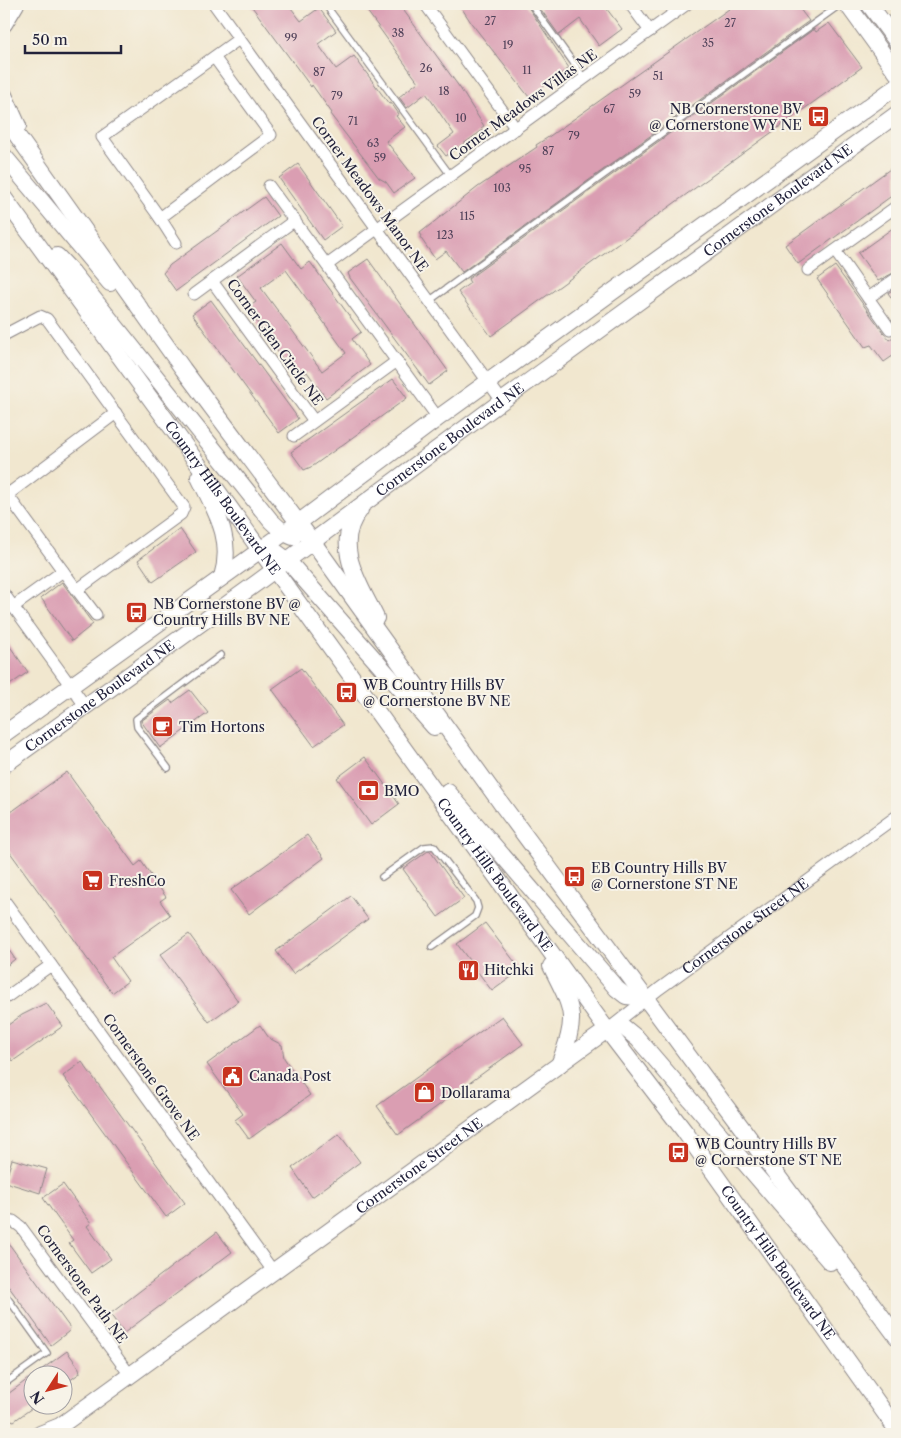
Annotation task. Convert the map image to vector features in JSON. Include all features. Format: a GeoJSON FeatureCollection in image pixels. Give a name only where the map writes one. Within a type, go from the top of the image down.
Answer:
{"type":"FeatureCollection","features":[{"type":"Feature","properties":{"kind":"main road"},"geometry":{"type":"LineString","coordinates":[[4,12],[16,4]]}},
{"type":"Feature","properties":{"kind":"main road"},"geometry":{"type":"LineString","coordinates":[[4,24],[16,4]]}},
{"type":"Feature","properties":{"kind":"main road"},"geometry":{"type":"LineString","coordinates":[[846,4],[897,73]]}},
{"type":"Feature","properties":{"kind":"main road"},"geometry":{"type":"LineString","coordinates":[[869,4],[897,42]]}},
{"type":"Feature","properties":{"kind":"main road","name":"Cornerstone Boulevard NE"},"geometry":{"type":"LineString","coordinates":[[4,734],[298,523],[438,418],[897,86]]}},
{"type":"Feature","properties":{"kind":"main road"},"geometry":{"type":"LineString","coordinates":[[4,95],[31,155]]}},
{"type":"Feature","properties":{"kind":"main road","name":"Cornerstone Boulevard NE"},"geometry":{"type":"LineString","coordinates":[[4,765],[281,565],[502,401],[897,114]]}},
{"type":"Feature","properties":{"kind":"main road"},"geometry":{"type":"LineString","coordinates":[[4,117],[183,369],[312,541],[503,806],[897,1337]]}},
{"type":"Feature","properties":{"kind":"main road"},"geometry":{"type":"LineString","coordinates":[[4,156],[183,369]]}},
{"type":"Feature","properties":{"kind":"main road"},"geometry":{"type":"LineString","coordinates":[[6,201],[73,273],[271,521],[284,533],[312,541]]}},
{"type":"Feature","properties":{"kind":"main road","name":"Country Hills Boulevard NE"},"geometry":{"type":"LineString","coordinates":[[6,201],[260,550]]}},
{"type":"Feature","properties":{"kind":"main road"},"geometry":{"type":"LineString","coordinates":[[180,438],[224,536],[227,559],[222,577]]}},
{"type":"Feature","properties":{"kind":"main road"},"geometry":{"type":"LineString","coordinates":[[369,499],[354,517],[348,528],[346,545],[354,572],[394,656]]}},
{"type":"Feature","properties":{"kind":"main road"},"geometry":{"type":"LineString","coordinates":[[260,550],[272,549],[281,565],[503,806]]}},
{"type":"Feature","properties":{"kind":"main road","name":"Country Hills Boulevard NE"},"geometry":{"type":"LineString","coordinates":[[281,565],[405,750],[607,1030],[685,1132],[897,1430]]}},
{"type":"Feature","properties":{"kind":"main road"},"geometry":{"type":"LineString","coordinates":[[405,750],[441,785],[617,989],[626,996],[646,998]]}},
{"type":"Feature","properties":{"kind":"main road"},"geometry":{"type":"LineString","coordinates":[[523,913],[542,946],[572,1012],[569,1039],[558,1065]]}},
{"type":"Feature","properties":{"kind":"main road"},"geometry":{"type":"LineString","coordinates":[[607,1030],[622,1026],[638,1039],[814,1244],[886,1322]]}},
{"type":"Feature","properties":{"kind":"main road","name":"Cornerstone Street NE"},"geometry":{"type":"LineString","coordinates":[[40,1434],[57,1430],[130,1374],[607,1030]]}},
{"type":"Feature","properties":{"kind":"street","name":"Corner Meadows Manor NE"},"geometry":{"type":"LineString","coordinates":[[214,4],[502,401]]}},
{"type":"Feature","properties":{"kind":"street"},"geometry":{"type":"LineString","coordinates":[[425,4],[516,129]]}},
{"type":"Feature","properties":{"kind":"street"},"geometry":{"type":"LineString","coordinates":[[630,4],[650,31]]}},
{"type":"Feature","properties":{"kind":"street","name":"Corner Meadows Villas NE"},"geometry":{"type":"LineString","coordinates":[[377,230],[687,4]]}},
{"type":"Feature","properties":{"kind":"street"},"geometry":{"type":"LineString","coordinates":[[176,243],[102,138],[239,39]]}},
{"type":"Feature","properties":{"kind":"street"},"geometry":{"type":"LineString","coordinates":[[160,218],[271,135],[214,57]]}},
{"type":"Feature","properties":{"kind":"street"},"geometry":{"type":"LineString","coordinates":[[269,186],[438,418]]}},
{"type":"Feature","properties":{"kind":"street"},"geometry":{"type":"LineString","coordinates":[[808,270],[897,206]]}},
{"type":"Feature","properties":{"kind":"street","name":"Corner Glen Circle NE"},"geometry":{"type":"LineString","coordinates":[[194,294],[295,220]]}},
{"type":"Feature","properties":{"kind":"street"},"geometry":{"type":"LineString","coordinates":[[327,265],[377,230]]}},
{"type":"Feature","properties":{"kind":"street"},"geometry":{"type":"LineString","coordinates":[[835,251],[890,329]]}},
{"type":"Feature","properties":{"kind":"street"},"geometry":{"type":"LineString","coordinates":[[868,298],[897,278]]}},
{"type":"Feature","properties":{"kind":"street","name":"Corner Glen Circle NE"},"geometry":{"type":"LineString","coordinates":[[212,281],[314,421]]}},
{"type":"Feature","properties":{"kind":"street"},"geometry":{"type":"LineString","coordinates":[[4,335],[40,316],[47,319],[184,507],[181,514],[78,590]]}},
{"type":"Feature","properties":{"kind":"street","name":"Corner Glen Circle NE"},"geometry":{"type":"LineString","coordinates":[[294,436],[397,361]]}},
{"type":"Feature","properties":{"kind":"street"},"geometry":{"type":"LineString","coordinates":[[96,615],[6,492],[116,413]]}},
{"type":"Feature","properties":{"kind":"street"},"geometry":{"type":"LineString","coordinates":[[8,611],[63,571]]}},
{"type":"Feature","properties":{"kind":"street"},"geometry":{"type":"LineString","coordinates":[[4,594],[8,611],[86,707]]}},
{"type":"Feature","properties":{"kind":"street","name":"Cornerstone Street NE"},"geometry":{"type":"LineString","coordinates":[[607,1030],[646,998],[897,816]]}},
{"type":"Feature","properties":{"kind":"street","name":"Cornerstone Grove NE"},"geometry":{"type":"LineString","coordinates":[[4,900],[274,1271]]}},
{"type":"Feature","properties":{"kind":"street"},"geometry":{"type":"LineString","coordinates":[[4,999],[51,965]]}},
{"type":"Feature","properties":{"kind":"street","name":"Cornerstone Path NE"},"geometry":{"type":"LineString","coordinates":[[4,1220],[13,1222],[21,1227],[130,1374]]}},
{"type":"Feature","properties":{"kind":"lane"},"geometry":{"type":"LineString","coordinates":[[325,4],[451,176]]}},
{"type":"Feature","properties":{"kind":"lane"},"geometry":{"type":"LineString","coordinates":[[531,4],[584,78]]}},
{"type":"Feature","properties":{"kind":"lane"},"geometry":{"type":"LineString","coordinates":[[429,301],[841,4]]}},
{"type":"Feature","properties":{"kind":"lane"},"geometry":{"type":"LineString","coordinates":[[168,768],[137,727],[136,719],[221,655]]}},
{"type":"Feature","properties":{"kind":"lane"},"geometry":{"type":"LineString","coordinates":[[382,877],[424,847],[434,846],[476,901],[478,908],[475,916],[432,947]]}},
{"type":"Feature","properties":{"kind":"lane"},"geometry":{"type":"LineString","coordinates":[[4,1293],[47,1353],[4,1384]]}},
{"type":"Feature","properties":{"kind":"building"},"geometry":{"type":"Polygon","coordinates":[[[250,4],[288,4],[301,21],[319,8],[336,31],[318,44],[336,69],[354,56],[389,104],[391,103],[399,114],[396,116],[405,127],[386,141],[415,178],[394,193],[386,182],[379,178],[330,114],[332,113],[312,85],[311,87],[250,4]]]}},
{"type":"Feature","properties":{"kind":"building"},"geometry":{"type":"Polygon","coordinates":[[[362,4],[399,4],[460,88],[484,126],[481,128],[483,130],[446,156],[438,146],[454,134],[426,93],[407,108],[399,97],[418,82],[362,4]]]}},
{"type":"Feature","properties":{"kind":"building"},"geometry":{"type":"Polygon","coordinates":[[[459,4],[526,4],[569,68],[529,97],[472,24],[459,4]]]}},
{"type":"Feature","properties":{"kind":"building"},"geometry":{"type":"Polygon","coordinates":[[[537,4],[603,4],[622,29],[599,46],[580,19],[559,35],[537,4]]]}},
{"type":"Feature","properties":{"kind":"building"},"geometry":{"type":"Polygon","coordinates":[[[736,4],[796,4],[809,21],[462,272],[446,251],[435,259],[420,237],[422,236],[420,233],[478,187],[537,147],[536,145],[736,4]]]}},
{"type":"Feature","properties":{"kind":"building"},"geometry":{"type":"Polygon","coordinates":[[[829,23],[862,67],[491,336],[458,292],[470,283],[468,279],[814,29],[816,32],[829,23]]]}},
{"type":"Feature","properties":{"kind":"building"},"geometry":{"type":"Polygon","coordinates":[[[298,164],[342,226],[323,240],[279,178],[298,164]]]}},
{"type":"Feature","properties":{"kind":"building"},"geometry":{"type":"Polygon","coordinates":[[[897,164],[897,192],[798,264],[785,245],[897,164]]]}},
{"type":"Feature","properties":{"kind":"building"},"geometry":{"type":"Polygon","coordinates":[[[264,197],[278,216],[176,291],[163,273],[170,265],[264,197]]]}},
{"type":"Feature","properties":{"kind":"building"},"geometry":{"type":"Polygon","coordinates":[[[897,225],[897,271],[878,281],[858,253],[897,225]]]}},
{"type":"Feature","properties":{"kind":"building"},"geometry":{"type":"Polygon","coordinates":[[[282,243],[301,269],[310,262],[361,332],[352,339],[370,365],[326,398],[307,372],[298,378],[282,358],[247,308],[256,302],[237,276],[282,243]],[[286,270],[261,288],[322,371],[346,353],[286,270]]]}},
{"type":"Feature","properties":{"kind":"building"},"geometry":{"type":"Polygon","coordinates":[[[368,259],[448,371],[429,385],[350,278],[348,273],[368,259]]]}},
{"type":"Feature","properties":{"kind":"building"},"geometry":{"type":"Polygon","coordinates":[[[835,266],[889,340],[897,334],[897,353],[884,362],[871,345],[865,347],[817,279],[835,266]]]}},
{"type":"Feature","properties":{"kind":"building"},"geometry":{"type":"Polygon","coordinates":[[[897,287],[897,305],[888,293],[897,287]]]}},
{"type":"Feature","properties":{"kind":"building"},"geometry":{"type":"Polygon","coordinates":[[[211,300],[298,419],[279,433],[192,314],[211,300]]]}},
{"type":"Feature","properties":{"kind":"building"},"geometry":{"type":"Polygon","coordinates":[[[393,379],[407,398],[313,466],[304,470],[291,452],[393,379]]]}},
{"type":"Feature","properties":{"kind":"building"},"geometry":{"type":"Polygon","coordinates":[[[180,529],[196,552],[153,582],[138,560],[180,529]]]}},
{"type":"Feature","properties":{"kind":"building"},"geometry":{"type":"Polygon","coordinates":[[[62,582],[93,624],[72,641],[41,598],[62,582]]]}},
{"type":"Feature","properties":{"kind":"building"},"geometry":{"type":"Polygon","coordinates":[[[4,638],[28,672],[4,689],[4,638]]]}},
{"type":"Feature","properties":{"kind":"building"},"geometry":{"type":"Polygon","coordinates":[[[301,668],[343,725],[314,746],[272,689],[301,668]]]}},
{"type":"Feature","properties":{"kind":"building"},"geometry":{"type":"Polygon","coordinates":[[[190,690],[208,713],[160,748],[141,721],[170,700],[172,703],[190,690]]]}},
{"type":"Feature","properties":{"kind":"building","name":"BMO"},"geometry":{"type":"Polygon","coordinates":[[[365,757],[399,804],[371,825],[337,778],[365,757]]]}},
{"type":"Feature","properties":{"kind":"building","name":"FreshCo"},"geometry":{"type":"Polygon","coordinates":[[[67,772],[135,866],[141,861],[166,897],[160,901],[170,915],[111,957],[128,981],[112,993],[4,844],[4,817],[67,772]]]}},
{"type":"Feature","properties":{"kind":"building"},"geometry":{"type":"Polygon","coordinates":[[[307,835],[324,858],[249,914],[231,890],[307,835]]]}},
{"type":"Feature","properties":{"kind":"building"},"geometry":{"type":"Polygon","coordinates":[[[430,851],[464,898],[438,917],[403,869],[430,851]]]}},
{"type":"Feature","properties":{"kind":"building"},"geometry":{"type":"Polygon","coordinates":[[[351,896],[368,919],[293,974],[276,951],[351,896]]]}},
{"type":"Feature","properties":{"kind":"building"},"geometry":{"type":"Polygon","coordinates":[[[485,923],[521,970],[492,991],[457,944],[485,923]]]}},
{"type":"Feature","properties":{"kind":"building"},"geometry":{"type":"Polygon","coordinates":[[[189,934],[238,1001],[209,1022],[160,955],[189,934]]]}},
{"type":"Feature","properties":{"kind":"building"},"geometry":{"type":"Polygon","coordinates":[[[4,943],[15,959],[4,968],[4,943]]]}},
{"type":"Feature","properties":{"kind":"building"},"geometry":{"type":"Polygon","coordinates":[[[46,1003],[63,1026],[13,1061],[10,1057],[4,1062],[4,1028],[22,1015],[46,1003]]]}},
{"type":"Feature","properties":{"kind":"building"},"geometry":{"type":"Polygon","coordinates":[[[502,1016],[523,1044],[398,1135],[377,1106],[502,1016]]]}},
{"type":"Feature","properties":{"kind":"building"},"geometry":{"type":"Polygon","coordinates":[[[260,1025],[269,1038],[282,1045],[284,1058],[310,1095],[249,1139],[235,1120],[243,1114],[207,1064],[260,1025]]]}},
{"type":"Feature","properties":{"kind":"building"},"geometry":{"type":"Polygon","coordinates":[[[82,1062],[185,1203],[166,1217],[63,1076],[82,1062]]]}},
{"type":"Feature","properties":{"kind":"building"},"geometry":{"type":"Polygon","coordinates":[[[339,1134],[360,1162],[312,1197],[292,1168],[339,1134]]]}},
{"type":"Feature","properties":{"kind":"building"},"geometry":{"type":"Polygon","coordinates":[[[12,1159],[47,1169],[40,1193],[5,1182],[12,1159]]]}},
{"type":"Feature","properties":{"kind":"building"},"geometry":{"type":"Polygon","coordinates":[[[63,1184],[91,1223],[87,1226],[111,1259],[91,1273],[69,1243],[73,1240],[43,1198],[63,1184]]]}},
{"type":"Feature","properties":{"kind":"building"},"geometry":{"type":"Polygon","coordinates":[[[217,1232],[232,1252],[124,1333],[110,1314],[217,1232]]]}},
{"type":"Feature","properties":{"kind":"building"},"geometry":{"type":"Polygon","coordinates":[[[4,1237],[70,1328],[68,1332],[51,1345],[4,1280],[4,1237]]]}},
{"type":"Feature","properties":{"kind":"building"},"geometry":{"type":"Polygon","coordinates":[[[67,1351],[79,1368],[80,1373],[72,1379],[72,1366],[47,1366],[67,1351]]]}},
{"type":"Feature","properties":{"kind":"building"},"geometry":{"type":"Polygon","coordinates":[[[22,1384],[22,1415],[14,1421],[9,1419],[4,1412],[4,1397],[22,1384]]]}},
{"type":"Feature","properties":{"kind":"place","name":"NB Cornerstone BV @ Cornerstone WY NE"},"geometry":{"type":"Point","coordinates":[818,117]}},
{"type":"Feature","properties":{"kind":"place","name":"NB Cornerstone BV @ Country Hills BV NE"},"geometry":{"type":"Point","coordinates":[137,612]}},
{"type":"Feature","properties":{"kind":"place","name":"WB Country Hills BV @ Cornerstone BV NE"},"geometry":{"type":"Point","coordinates":[347,693]}},
{"type":"Feature","properties":{"kind":"place","name":"Tim Hortons"},"geometry":{"type":"Point","coordinates":[163,727]}},
{"type":"Feature","properties":{"kind":"place","name":"BMO"},"geometry":{"type":"Point","coordinates":[368,791]}},
{"type":"Feature","properties":{"kind":"place","name":"EB Country Hills BV @ Cornerstone ST NE"},"geometry":{"type":"Point","coordinates":[575,876]}},
{"type":"Feature","properties":{"kind":"place","name":"FreshCo"},"geometry":{"type":"Point","coordinates":[93,881]}},
{"type":"Feature","properties":{"kind":"place","name":"Hitchki"},"geometry":{"type":"Point","coordinates":[468,970]}},
{"type":"Feature","properties":{"kind":"place","name":"Canada Post"},"geometry":{"type":"Point","coordinates":[233,1076]}},
{"type":"Feature","properties":{"kind":"place","name":"Dollarama"},"geometry":{"type":"Point","coordinates":[425,1093]}},
{"type":"Feature","properties":{"kind":"place","name":"WB Country Hills BV @ Cornerstone ST NE"},"geometry":{"type":"Point","coordinates":[679,1152]}}]}
